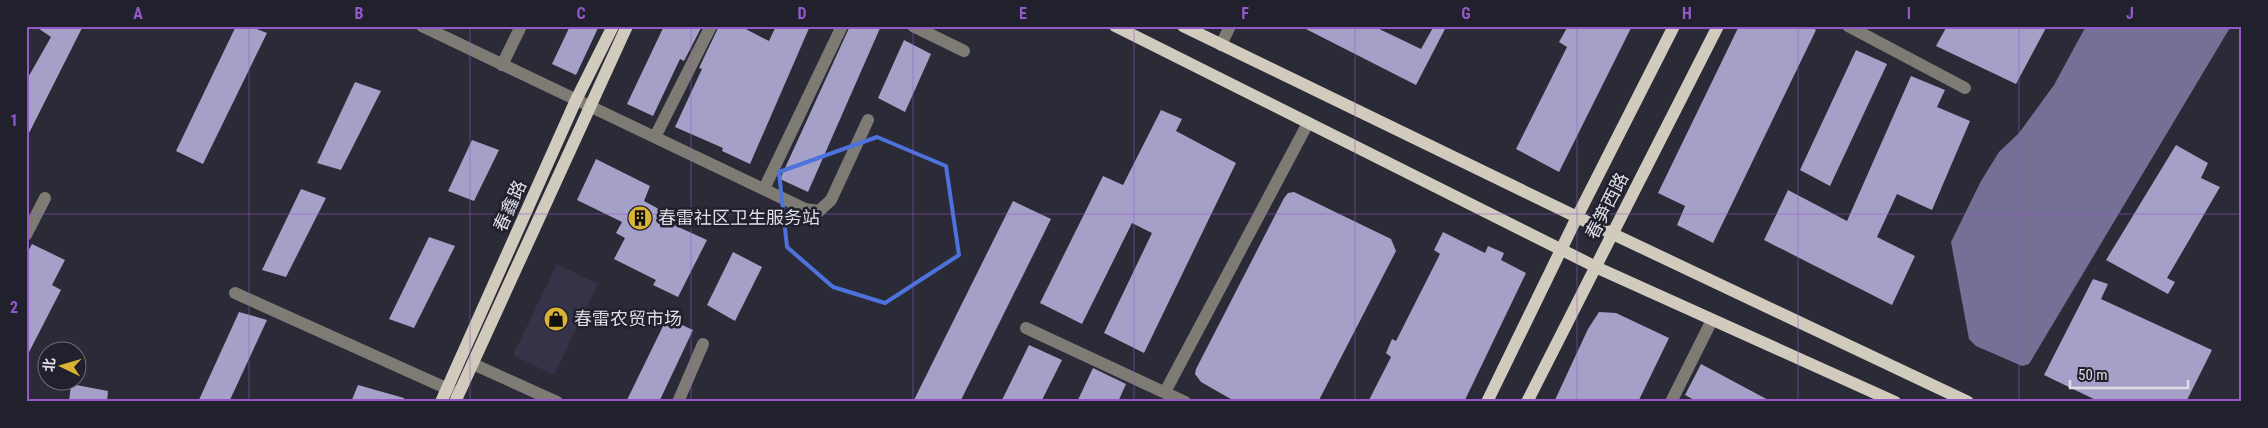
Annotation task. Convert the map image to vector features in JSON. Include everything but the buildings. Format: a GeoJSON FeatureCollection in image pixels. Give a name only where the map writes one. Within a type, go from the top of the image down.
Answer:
{"type":"FeatureCollection","features":[{"type":"Feature","properties":{"kind":"main road","name":"春鑫路"},"geometry":{"type":"LineString","coordinates":[[454,395],[576,100],[614,26]]}},
{"type":"Feature","properties":{"kind":"main road","name":"春鑫路"},"geometry":{"type":"LineString","coordinates":[[441,402],[454,395],[473,364],[627,26]]}},
{"type":"Feature","properties":{"kind":"main road"},"geometry":{"type":"LineString","coordinates":[[1115,26],[1596,267],[1895,402]]}},
{"type":"Feature","properties":{"kind":"main road"},"geometry":{"type":"LineString","coordinates":[[1183,26],[1612,234],[1968,402]]}},
{"type":"Feature","properties":{"kind":"main road","name":"春笋西路"},"geometry":{"type":"LineString","coordinates":[[1487,402],[1577,217],[1674,26]]}},
{"type":"Feature","properties":{"kind":"main road","name":"春笋西路"},"geometry":{"type":"LineString","coordinates":[[1527,402],[1718,26]]}},
{"type":"Feature","properties":{"kind":"street"},"geometry":{"type":"LineString","coordinates":[[422,26],[441,30],[502,65],[805,209],[819,212],[831,200],[868,120]]}},
{"type":"Feature","properties":{"kind":"street"},"geometry":{"type":"LineString","coordinates":[[502,65],[521,26]]}},
{"type":"Feature","properties":{"kind":"street"},"geometry":{"type":"LineString","coordinates":[[655,137],[711,26]]}},
{"type":"Feature","properties":{"kind":"street"},"geometry":{"type":"LineString","coordinates":[[764,189],[842,26]]}},
{"type":"Feature","properties":{"kind":"street"},"geometry":{"type":"LineString","coordinates":[[913,26],[964,51]]}},
{"type":"Feature","properties":{"kind":"street"},"geometry":{"type":"LineString","coordinates":[[1221,45],[1230,26]]}},
{"type":"Feature","properties":{"kind":"street"},"geometry":{"type":"LineString","coordinates":[[1848,26],[1965,88]]}},
{"type":"Feature","properties":{"kind":"street"},"geometry":{"type":"LineString","coordinates":[[1165,392],[1308,123]]}},
{"type":"Feature","properties":{"kind":"street"},"geometry":{"type":"LineString","coordinates":[[26,235],[45,198]]}},
{"type":"Feature","properties":{"kind":"street"},"geometry":{"type":"LineString","coordinates":[[235,293],[454,395]]}},
{"type":"Feature","properties":{"kind":"street"},"geometry":{"type":"LineString","coordinates":[[1671,402],[1712,320]]}},
{"type":"Feature","properties":{"kind":"street"},"geometry":{"type":"LineString","coordinates":[[1026,328],[1185,402]]}},
{"type":"Feature","properties":{"kind":"street"},"geometry":{"type":"LineString","coordinates":[[678,402],[703,344]]}},
{"type":"Feature","properties":{"kind":"street"},"geometry":{"type":"LineString","coordinates":[[473,364],[558,402]]}},
{"type":"Feature","properties":{"kind":"highlighted area"},"geometry":{"type":"Polygon","coordinates":[[[877,137],[946,166],[959,255],[885,303],[833,287],[787,247],[779,172],[877,137]]]}},
{"type":"Feature","properties":{"kind":"shaded area"},"geometry":{"type":"Polygon","coordinates":[[[2086,26],[2231,26],[2029,364],[2022,366],[1976,346],[1969,339],[1951,242],[1981,181],[1999,152],[2019,133],[2054,85],[2086,26]]]}},
{"type":"Feature","properties":{"kind":"shaded area","name":"春雷农贸市场"},"geometry":{"type":"Polygon","coordinates":[[[557,264],[598,284],[554,375],[513,355],[557,264]]]}},
{"type":"Feature","properties":{"kind":"place","name":"春雷社区卫生服务站"},"geometry":{"type":"Point","coordinates":[640,218]}},
{"type":"Feature","properties":{"kind":"place","name":"春雷农贸市场"},"geometry":{"type":"Point","coordinates":[556,319]}}]}
